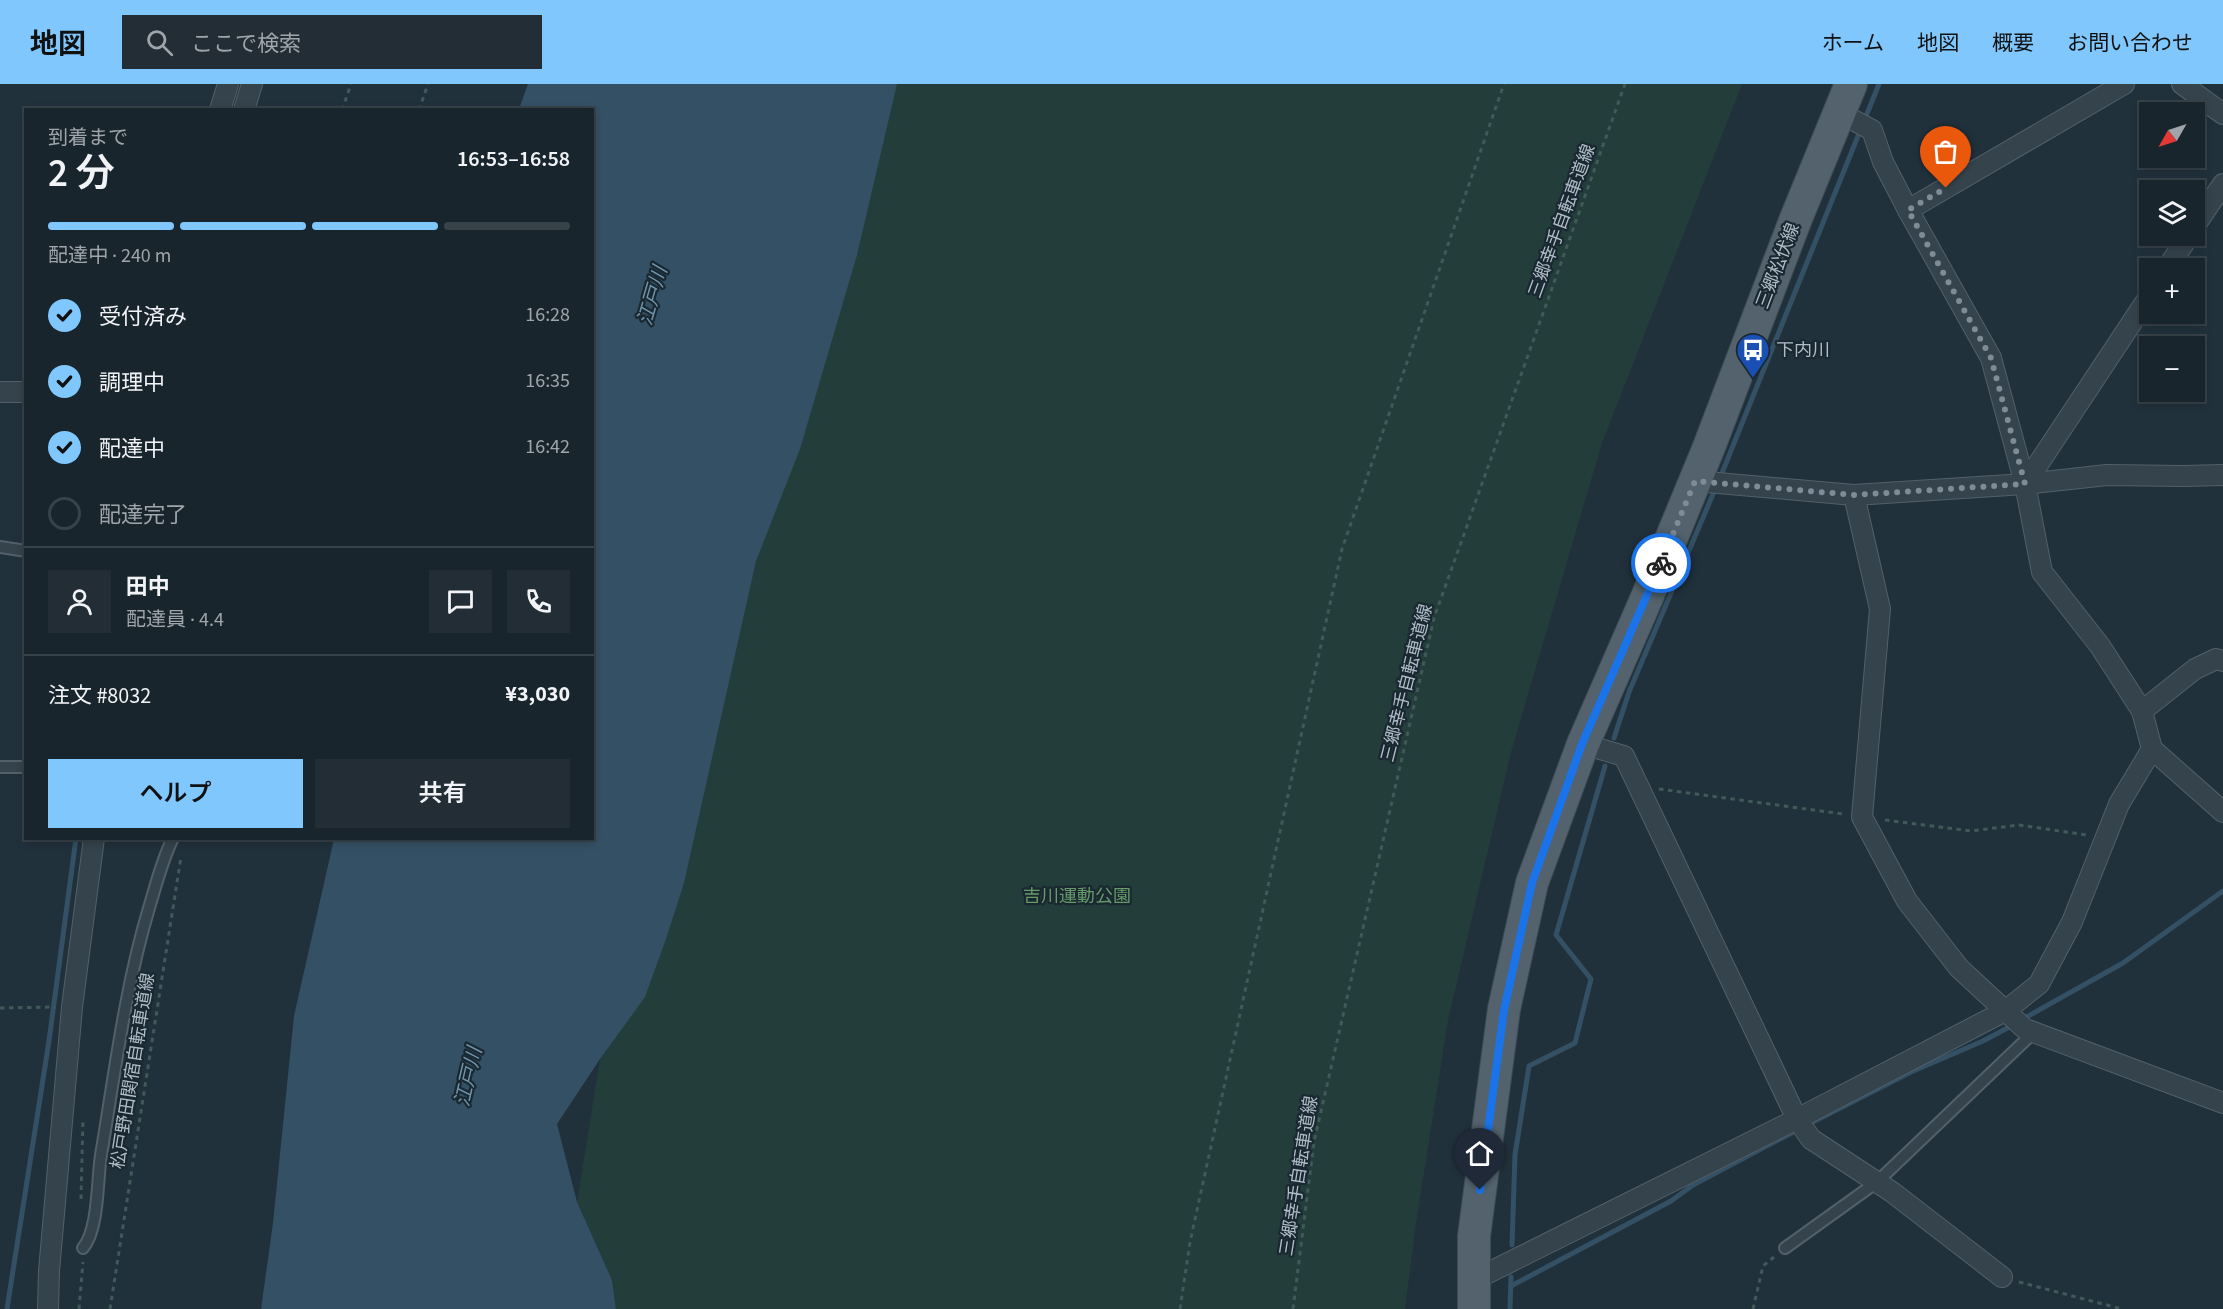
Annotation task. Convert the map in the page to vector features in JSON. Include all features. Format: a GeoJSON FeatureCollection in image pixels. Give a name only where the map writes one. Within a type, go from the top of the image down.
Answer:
{"type":"FeatureCollection","features":[{"type":"Feature","properties":{"kind":"main road","name":"三郷松伏線"},"geometry":{"type":"LineString","coordinates":[[1474,1294],[1474,1236],[1504,1010],[1532,883],[1582,744],[1648,596],[1712,483],[1795,221],[1846,116],[1851,84]]}},
{"type":"Feature","properties":{"kind":"street"},"geometry":{"type":"LineString","coordinates":[[221,108],[228,84]]}},
{"type":"Feature","properties":{"kind":"street"},"geometry":{"type":"LineString","coordinates":[[245,108],[252,84]]}},
{"type":"Feature","properties":{"kind":"street"},"geometry":{"type":"LineString","coordinates":[[1908,210],[2124,84]]}},
{"type":"Feature","properties":{"kind":"street"},"geometry":{"type":"LineString","coordinates":[[2182,84],[2223,114]]}},
{"type":"Feature","properties":{"kind":"street"},"geometry":{"type":"LineString","coordinates":[[1846,116],[1872,130],[1883,162],[1908,210],[1991,358],[2025,484],[2042,572],[2100,646],[2142,711],[2152,749],[2223,812]]}},
{"type":"Feature","properties":{"kind":"street"},"geometry":{"type":"LineString","coordinates":[[2205,211],[2223,184]]}},
{"type":"Feature","properties":{"kind":"street"},"geometry":{"type":"LineString","coordinates":[[2025,484],[2139,312]]}},
{"type":"Feature","properties":{"kind":"street"},"geometry":{"type":"LineString","coordinates":[[0,392],[24,392]]}},
{"type":"Feature","properties":{"kind":"street"},"geometry":{"type":"LineString","coordinates":[[1712,483],[1854,495],[2025,484],[2107,475],[2223,475]]}},
{"type":"Feature","properties":{"kind":"street"},"geometry":{"type":"LineString","coordinates":[[1854,495],[1880,609],[1862,817],[1907,901],[1959,968],[2025,1029],[2223,1103]]}},
{"type":"Feature","properties":{"kind":"street"},"geometry":{"type":"LineString","coordinates":[[2142,711],[2195,669],[2216,659],[2223,661]]}},
{"type":"Feature","properties":{"kind":"street"},"geometry":{"type":"LineString","coordinates":[[1582,744],[1624,756],[1797,1119],[1811,1139],[1877,1182],[2002,1277]]}},
{"type":"Feature","properties":{"kind":"street"},"geometry":{"type":"LineString","coordinates":[[1474,1294],[1797,1119],[2005,1011],[2039,984],[2072,922],[2119,804],[2152,749]]}},
{"type":"Feature","properties":{"kind":"street"},"geometry":{"type":"LineString","coordinates":[[48,1309],[49,1271],[72,1007],[94,840]]}},
{"type":"Feature","properties":{"kind":"lane"},"geometry":{"type":"LineString","coordinates":[[221,84],[228,84]]}},
{"type":"Feature","properties":{"kind":"lane"},"geometry":{"type":"LineString","coordinates":[[0,547],[24,551]]}},
{"type":"Feature","properties":{"kind":"lane"},"geometry":{"type":"LineString","coordinates":[[0,767],[24,767]]}},
{"type":"Feature","properties":{"kind":"lane"},"geometry":{"type":"LineString","coordinates":[[84,1248],[89,1242],[94,1217],[98,1174],[136,951],[159,873],[172,840]]}},
{"type":"Feature","properties":{"kind":"lane"},"geometry":{"type":"LineString","coordinates":[[1785,1248],[1877,1182],[2034,1032]]}},
{"type":"Feature","properties":{"kind":"path"},"geometry":{"type":"LineString","coordinates":[[343,108],[351,84]]}},
{"type":"Feature","properties":{"kind":"path"},"geometry":{"type":"LineString","coordinates":[[420,108],[428,84]]}},
{"type":"Feature","properties":{"kind":"path"},"geometry":{"type":"LineString","coordinates":[[1180,1309],[1195,1219],[1342,549],[1504,84]]}},
{"type":"Feature","properties":{"kind":"path","name":"三郷幸手自転車道線"},"geometry":{"type":"LineString","coordinates":[[1293,1309],[1314,1142],[1434,618],[1625,84]]}},
{"type":"Feature","properties":{"kind":"path","name":"松戸野田関宿自転車道線"},"geometry":{"type":"LineString","coordinates":[[110,1309],[183,850]]}},
{"type":"Feature","properties":{"kind":"path"},"geometry":{"type":"LineString","coordinates":[[0,1008],[72,1007]]}},
{"type":"Feature","properties":{"kind":"path"},"geometry":{"type":"LineString","coordinates":[[81,1203],[83,1108]]}},
{"type":"Feature","properties":{"kind":"path"},"geometry":{"type":"LineString","coordinates":[[80,1309],[84,1248]]}},
{"type":"Feature","properties":{"kind":"path"},"geometry":{"type":"LineString","coordinates":[[1753,1309],[1763,1266],[1785,1248]]}},
{"type":"Feature","properties":{"kind":"path"},"geometry":{"type":"LineString","coordinates":[[2002,1277],[2122,1309]]}},
{"type":"Feature","properties":{"kind":"green space","name":"吉川運動公園"},"geometry":{"type":"Polygon","coordinates":[[[897,84],[1742,84],[1602,443],[1511,752],[1448,1020],[1405,1309],[616,1309],[612,1279],[577,1203],[600,1059],[666,939],[756,561],[897,84]]]}},
{"type":"Feature","properties":{"kind":"water","name":"江戸川"},"geometry":{"type":"Polygon","coordinates":[[[528,84],[897,84],[857,255],[800,449],[756,561],[684,883],[666,939],[645,997],[557,1124],[577,1202],[612,1280],[616,1309],[261,1309],[273,1223],[294,1016],[334,840],[594,840],[594,108],[519,108],[528,84]]]}},
{"type":"Feature","properties":{"kind":"waterway"},"geometry":{"type":"LineString","coordinates":[[1720,478],[1879,84]]}},
{"type":"Feature","properties":{"kind":"waterway"},"geometry":{"type":"LineString","coordinates":[[1614,738],[1629,692],[1716,487]]}},
{"type":"Feature","properties":{"kind":"waterway"},"geometry":{"type":"LineString","coordinates":[[1512,1245],[1515,1155],[1529,1066],[1575,1043],[1591,979],[1556,935],[1605,766]]}},
{"type":"Feature","properties":{"kind":"waterway"},"geometry":{"type":"LineString","coordinates":[[7,1309],[49,1041],[76,840]]}},
{"type":"Feature","properties":{"kind":"waterway"},"geometry":{"type":"LineString","coordinates":[[2023,1019],[2123,963],[2223,891]]}},
{"type":"Feature","properties":{"kind":"waterway"},"geometry":{"type":"LineString","coordinates":[[1807,1125],[1911,1072],[1983,1041],[2015,1024]]}},
{"type":"Feature","properties":{"kind":"waterway"},"geometry":{"type":"LineString","coordinates":[[1511,1286],[1671,1201],[1693,1185],[1799,1129]]}},
{"type":"Feature","properties":{"kind":"waterway"},"geometry":{"type":"LineString","coordinates":[[1510,1309],[1511,1277]]}},
{"type":"Feature","properties":{"kind":"way so far"},"geometry":{"type":"LineString","coordinates":[[1661,563],[1695,481],[1854,495],[2025,484],[1991,358],[1908,210],[1946,188]]}},
{"type":"Feature","properties":{"kind":"place","name":"下内川"},"geometry":{"type":"Point","coordinates":[1753,379]}},
{"type":"Feature","properties":{"kind":"route"},"geometry":{"type":"LineString","coordinates":[[1480,1190],[1504,1010],[1532,883],[1582,744],[1661,563]]}}]}
